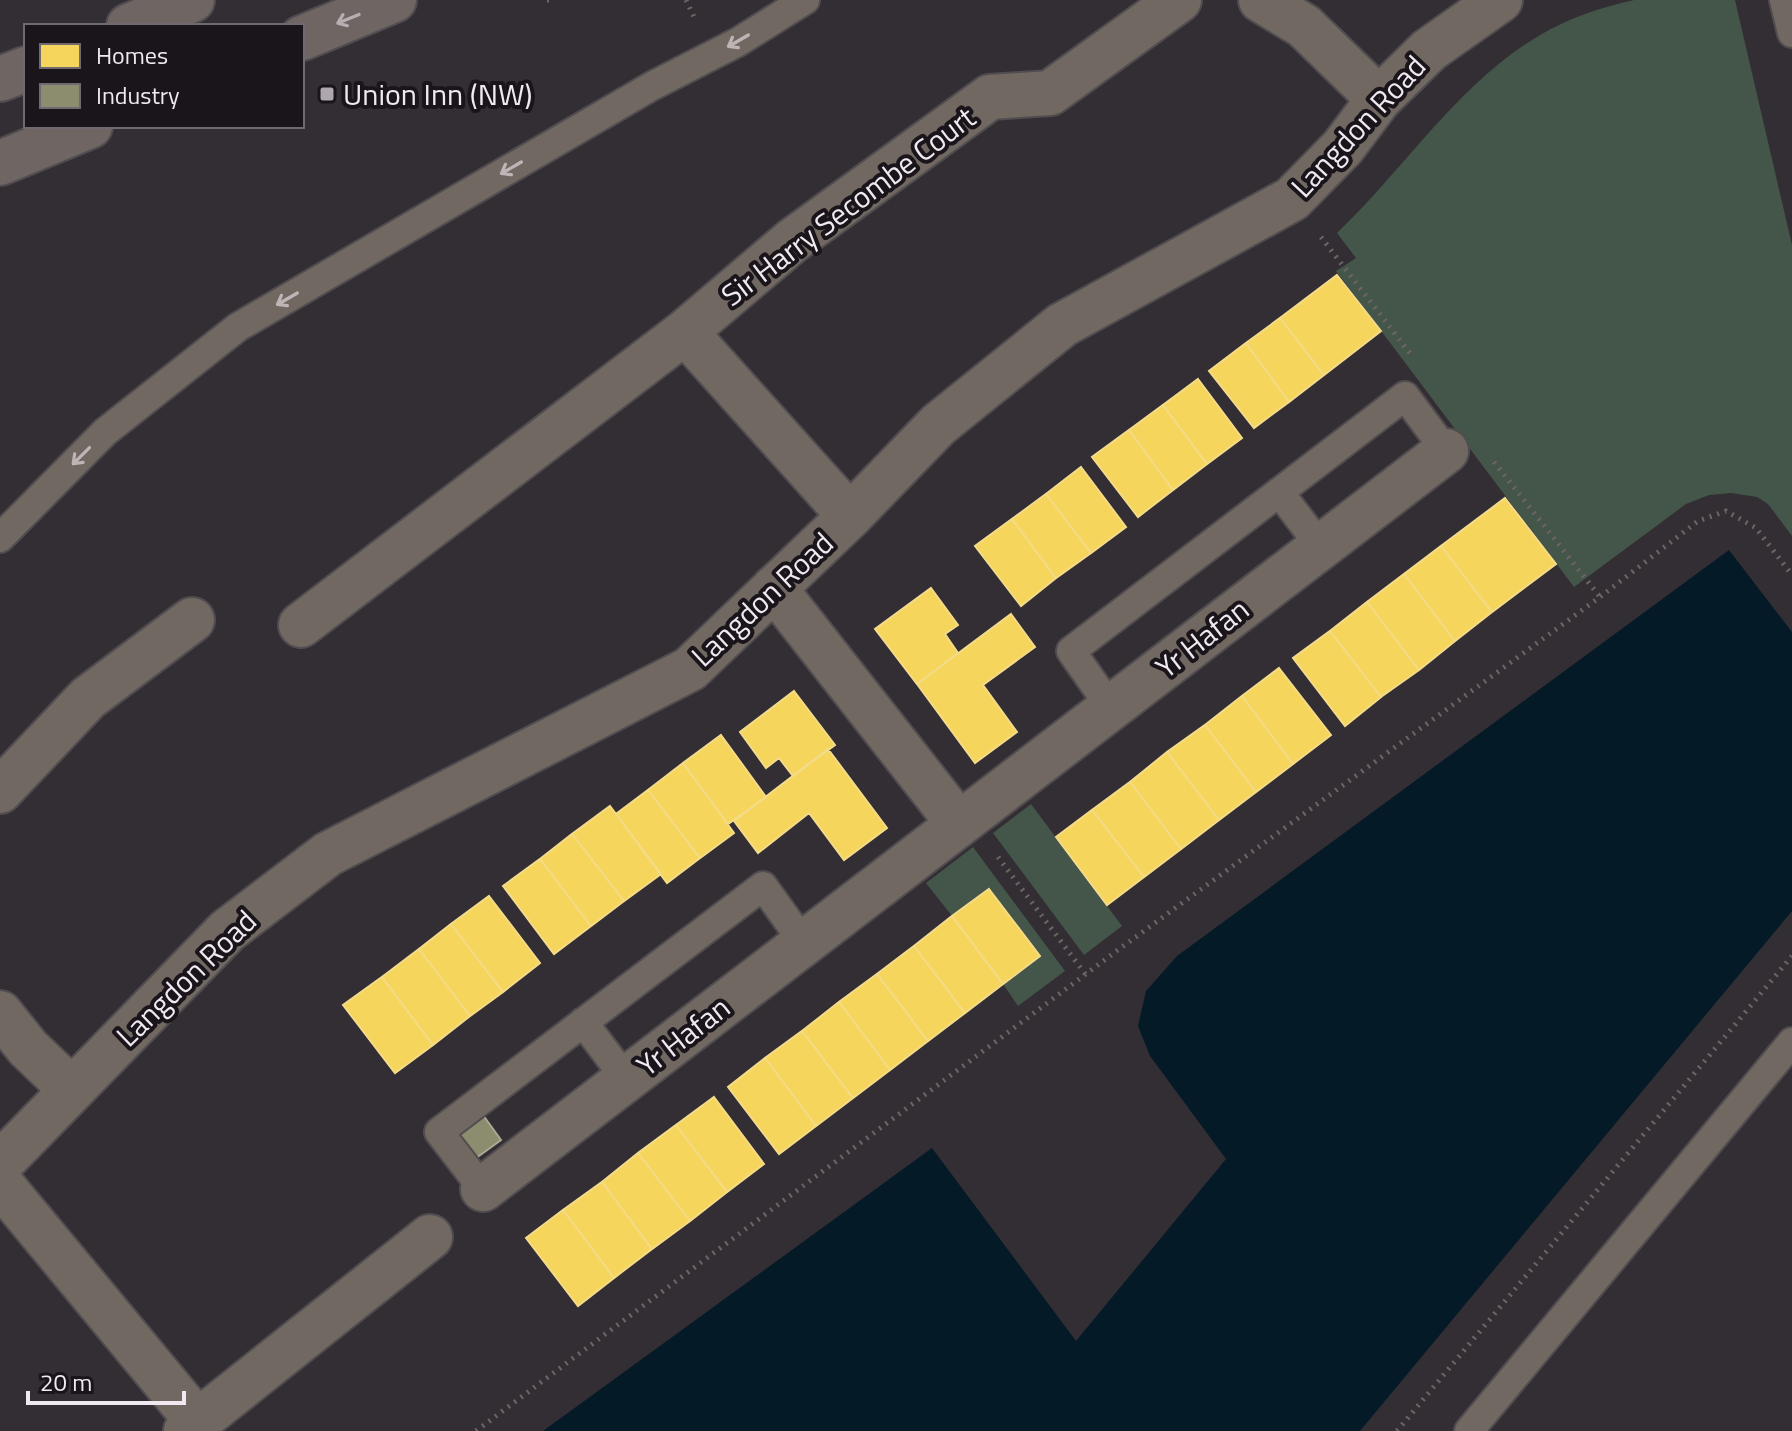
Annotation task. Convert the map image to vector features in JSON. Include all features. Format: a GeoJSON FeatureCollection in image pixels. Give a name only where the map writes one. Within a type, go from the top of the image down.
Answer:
{"type":"FeatureCollection","features":[{"type":"Feature","properties":{"kind":"highway"},"geometry":{"type":"LineString","coordinates":[[134,24],[192,0]]}},
{"type":"Feature","properties":{"kind":"highway"},"geometry":{"type":"LineString","coordinates":[[304,37],[394,0]]}},
{"type":"Feature","properties":{"kind":"highway"},"geometry":{"type":"LineString","coordinates":[[0,79],[24,70]]}},
{"type":"Feature","properties":{"kind":"highway"},"geometry":{"type":"LineString","coordinates":[[0,163],[85,128]]}},
{"type":"Feature","properties":{"kind":"street","name":"Sir Harry Secombe Court"},"geometry":{"type":"LineString","coordinates":[[301,625],[685,332],[792,241],[990,97],[1050,93],[1179,0]]}},
{"type":"Feature","properties":{"kind":"street"},"geometry":{"type":"LineString","coordinates":[[1261,0],[1304,26],[1379,99]]}},
{"type":"Feature","properties":{"kind":"street","name":"Langdon Road"},"geometry":{"type":"LineString","coordinates":[[0,1164],[227,931],[328,854],[690,669],[850,516],[938,425],[1062,325],[1292,199],[1343,147],[1379,99],[1429,50],[1500,0]]}},
{"type":"Feature","properties":{"kind":"street"},"geometry":{"type":"LineString","coordinates":[[685,332],[850,516]]}},
{"type":"Feature","properties":{"kind":"street","name":"Yr Hafan"},"geometry":{"type":"LineString","coordinates":[[483,1189],[1446,451]]}},
{"type":"Feature","properties":{"kind":"street"},"geometry":{"type":"LineString","coordinates":[[774,588],[964,821]]}},
{"type":"Feature","properties":{"kind":"street"},"geometry":{"type":"LineString","coordinates":[[0,791],[88,698],[192,620]]}},
{"type":"Feature","properties":{"kind":"street"},"geometry":{"type":"LineString","coordinates":[[0,1013],[28,1048],[72,1090]]}},
{"type":"Feature","properties":{"kind":"street"},"geometry":{"type":"LineString","coordinates":[[0,1183],[192,1427],[430,1237]]}},
{"type":"Feature","properties":{"kind":"lane"},"geometry":{"type":"LineString","coordinates":[[0,538],[105,432],[238,327],[652,86],[738,42],[805,0]]}},
{"type":"Feature","properties":{"kind":"lane"},"geometry":{"type":"LineString","coordinates":[[1784,0],[1792,33]]}},
{"type":"Feature","properties":{"kind":"lane"},"geometry":{"type":"LineString","coordinates":[[1111,708],[1071,651],[1405,396],[1446,451]]}},
{"type":"Feature","properties":{"kind":"lane"},"geometry":{"type":"LineString","coordinates":[[1279,492],[1321,547]]}},
{"type":"Feature","properties":{"kind":"lane"},"geometry":{"type":"LineString","coordinates":[[483,1189],[439,1132],[763,886],[804,943]]}},
{"type":"Feature","properties":{"kind":"lane"},"geometry":{"type":"LineString","coordinates":[[583,1022],[626,1079]]}},
{"type":"Feature","properties":{"kind":"lane"},"geometry":{"type":"LineString","coordinates":[[1469,1431],[1792,1042]]}},
{"type":"Feature","properties":{"kind":"path"},"geometry":{"type":"LineString","coordinates":[[547,0],[555,0]]}},
{"type":"Feature","properties":{"kind":"path"},"geometry":{"type":"LineString","coordinates":[[686,0],[699,28]]}},
{"type":"Feature","properties":{"kind":"path"},"geometry":{"type":"LineString","coordinates":[[476,1431],[1086,975],[1600,597],[1698,521],[1726,511],[1756,528],[1792,575]]}},
{"type":"Feature","properties":{"kind":"path"},"geometry":{"type":"LineString","coordinates":[[964,821],[1086,975]]}},
{"type":"Feature","properties":{"kind":"path"},"geometry":{"type":"LineString","coordinates":[[1397,1431],[1792,956]]}},
{"type":"Feature","properties":{"kind":"green space"},"geometry":{"type":"Polygon","coordinates":[[[1634,0],[1735,0],[1792,245],[1792,536],[1768,504],[1757,497],[1731,493],[1709,495],[1686,504],[1574,587],[1336,271],[1356,258],[1337,233],[1440,120],[1495,67],[1559,25],[1596,10],[1634,0]]]}},
{"type":"Feature","properties":{"kind":"green space"},"geometry":{"type":"Polygon","coordinates":[[[1031,804],[1122,926],[1084,955],[993,833],[1031,804]]]}},
{"type":"Feature","properties":{"kind":"green space"},"geometry":{"type":"Polygon","coordinates":[[[973,847],[1065,971],[1018,1006],[1003,984],[1040,956],[989,889],[952,916],[926,883],[973,847]]]}},
{"type":"Feature","properties":{"kind":"water"},"geometry":{"type":"Polygon","coordinates":[[[1729,550],[1792,632],[1792,911],[1360,1431],[543,1431],[932,1148],[1076,1341],[1226,1159],[1150,1056],[1138,1026],[1146,991],[1177,956],[1729,550]]]}},
{"type":"Feature","properties":{"kind":"building: Homes"},"geometry":{"type":"Polygon","coordinates":[[[1337,275],[1381,331],[1324,375],[1280,318],[1337,275]]]}},
{"type":"Feature","properties":{"kind":"building: Homes"},"geometry":{"type":"Polygon","coordinates":[[[1280,318],[1324,375],[1289,402],[1246,343],[1280,318]]]}},
{"type":"Feature","properties":{"kind":"building: Homes"},"geometry":{"type":"Polygon","coordinates":[[[1246,343],[1289,402],[1254,428],[1209,371],[1246,343]]]}},
{"type":"Feature","properties":{"kind":"building: Homes"},"geometry":{"type":"Polygon","coordinates":[[[1198,379],[1242,438],[1207,464],[1163,405],[1198,379]]]}},
{"type":"Feature","properties":{"kind":"building: Homes"},"geometry":{"type":"Polygon","coordinates":[[[1163,405],[1207,464],[1173,490],[1129,430],[1163,405]]]}},
{"type":"Feature","properties":{"kind":"building: Homes"},"geometry":{"type":"Polygon","coordinates":[[[1129,430],[1173,490],[1138,517],[1092,457],[1129,430]]]}},
{"type":"Feature","properties":{"kind":"building: Homes"},"geometry":{"type":"Polygon","coordinates":[[[1081,467],[1126,527],[1091,553],[1046,494],[1081,467]]]}},
{"type":"Feature","properties":{"kind":"building: Homes"},"geometry":{"type":"Polygon","coordinates":[[[1046,494],[1091,553],[1056,578],[1012,519],[1046,494]]]}},
{"type":"Feature","properties":{"kind":"building: Homes"},"geometry":{"type":"Polygon","coordinates":[[[1505,498],[1556,564],[1492,612],[1441,546],[1505,498]]]}},
{"type":"Feature","properties":{"kind":"building: Homes"},"geometry":{"type":"Polygon","coordinates":[[[1012,519],[1056,578],[1021,606],[975,546],[1012,519]]]}},
{"type":"Feature","properties":{"kind":"building: Homes"},"geometry":{"type":"Polygon","coordinates":[[[1441,546],[1492,612],[1455,641],[1404,574],[1441,546]]]}},
{"type":"Feature","properties":{"kind":"building: Homes"},"geometry":{"type":"Polygon","coordinates":[[[1404,574],[1455,641],[1419,670],[1367,602],[1404,574]]]}},
{"type":"Feature","properties":{"kind":"building: Homes"},"geometry":{"type":"Polygon","coordinates":[[[931,588],[958,625],[945,634],[958,653],[917,684],[875,629],[931,588]]]}},
{"type":"Feature","properties":{"kind":"building: Homes"},"geometry":{"type":"Polygon","coordinates":[[[1367,602],[1419,670],[1381,697],[1330,631],[1367,602]]]}},
{"type":"Feature","properties":{"kind":"building: Homes"},"geometry":{"type":"Polygon","coordinates":[[[1011,614],[1035,647],[983,685],[1017,732],[975,763],[917,684],[1011,614]]]}},
{"type":"Feature","properties":{"kind":"building: Homes"},"geometry":{"type":"Polygon","coordinates":[[[1330,631],[1381,697],[1345,726],[1293,658],[1330,631]]]}},
{"type":"Feature","properties":{"kind":"building: Homes"},"geometry":{"type":"Polygon","coordinates":[[[1279,668],[1331,735],[1293,764],[1242,696],[1279,668]]]}},
{"type":"Feature","properties":{"kind":"building: Homes"},"geometry":{"type":"Polygon","coordinates":[[[794,691],[835,745],[793,776],[779,758],[766,768],[740,732],[794,691]]]}},
{"type":"Feature","properties":{"kind":"building: Homes"},"geometry":{"type":"Polygon","coordinates":[[[1242,696],[1293,764],[1256,792],[1205,725],[1242,696]]]}},
{"type":"Feature","properties":{"kind":"building: Homes"},"geometry":{"type":"Polygon","coordinates":[[[1205,725],[1256,792],[1219,820],[1167,752],[1205,725]]]}},
{"type":"Feature","properties":{"kind":"building: Homes"},"geometry":{"type":"Polygon","coordinates":[[[721,735],[766,797],[728,824],[683,763],[721,735]]]}},
{"type":"Feature","properties":{"kind":"building: Homes"},"geometry":{"type":"Polygon","coordinates":[[[828,749],[887,828],[844,860],[809,813],[758,853],[734,821],[828,749]]]}},
{"type":"Feature","properties":{"kind":"building: Homes"},"geometry":{"type":"Polygon","coordinates":[[[1167,752],[1219,820],[1181,849],[1130,782],[1167,752]]]}},
{"type":"Feature","properties":{"kind":"building: Homes"},"geometry":{"type":"Polygon","coordinates":[[[683,763],[734,833],[700,858],[648,790],[683,763]]]}},
{"type":"Feature","properties":{"kind":"building: Homes"},"geometry":{"type":"Polygon","coordinates":[[[1130,782],[1181,849],[1144,877],[1092,810],[1130,782]]]}},
{"type":"Feature","properties":{"kind":"building: Homes"},"geometry":{"type":"Polygon","coordinates":[[[648,790],[700,858],[667,883],[616,814],[648,790]]]}},
{"type":"Feature","properties":{"kind":"building: Homes"},"geometry":{"type":"Polygon","coordinates":[[[610,806],[661,874],[624,901],[572,834],[610,806]]]}},
{"type":"Feature","properties":{"kind":"building: Homes"},"geometry":{"type":"Polygon","coordinates":[[[1092,810],[1144,877],[1107,905],[1056,837],[1092,810]]]}},
{"type":"Feature","properties":{"kind":"building: Homes"},"geometry":{"type":"Polygon","coordinates":[[[572,834],[624,901],[591,926],[540,859],[572,834]]]}},
{"type":"Feature","properties":{"kind":"building: Homes"},"geometry":{"type":"Polygon","coordinates":[[[540,859],[591,926],[554,954],[503,886],[540,859]]]}},
{"type":"Feature","properties":{"kind":"building: Homes"},"geometry":{"type":"Polygon","coordinates":[[[989,889],[1040,956],[1003,984],[952,916],[989,889]]]}},
{"type":"Feature","properties":{"kind":"building: Homes"},"geometry":{"type":"Polygon","coordinates":[[[489,896],[540,963],[503,992],[451,924],[489,896]]]}},
{"type":"Feature","properties":{"kind":"building: Homes"},"geometry":{"type":"Polygon","coordinates":[[[952,916],[1003,984],[965,1013],[914,946],[952,916]]]}},
{"type":"Feature","properties":{"kind":"building: Homes"},"geometry":{"type":"Polygon","coordinates":[[[451,924],[503,992],[470,1016],[419,949],[451,924]]]}},
{"type":"Feature","properties":{"kind":"building: Homes"},"geometry":{"type":"Polygon","coordinates":[[[914,946],[965,1013],[928,1041],[877,974],[914,946]]]}},
{"type":"Feature","properties":{"kind":"building: Homes"},"geometry":{"type":"Polygon","coordinates":[[[419,949],[470,1016],[433,1045],[382,977],[419,949]]]}},
{"type":"Feature","properties":{"kind":"building: Homes"},"geometry":{"type":"Polygon","coordinates":[[[877,974],[928,1041],[890,1070],[839,1002],[877,974]]]}},
{"type":"Feature","properties":{"kind":"building: Homes"},"geometry":{"type":"Polygon","coordinates":[[[382,977],[433,1045],[395,1073],[343,1005],[382,977]]]}},
{"type":"Feature","properties":{"kind":"building: Homes"},"geometry":{"type":"Polygon","coordinates":[[[839,1002],[890,1070],[853,1098],[802,1031],[839,1002]]]}},
{"type":"Feature","properties":{"kind":"building: Homes"},"geometry":{"type":"Polygon","coordinates":[[[802,1031],[853,1098],[816,1126],[765,1058],[802,1031]]]}},
{"type":"Feature","properties":{"kind":"building: Homes"},"geometry":{"type":"Polygon","coordinates":[[[765,1058],[816,1126],[779,1154],[728,1087],[765,1058]]]}},
{"type":"Feature","properties":{"kind":"building: Homes"},"geometry":{"type":"Polygon","coordinates":[[[714,1097],[764,1164],[727,1192],[676,1125],[714,1097]]]}},
{"type":"Feature","properties":{"kind":"building: Homes"},"geometry":{"type":"Polygon","coordinates":[[[676,1125],[727,1192],[690,1221],[638,1153],[676,1125]]]}},
{"type":"Feature","properties":{"kind":"building: Homes"},"geometry":{"type":"Polygon","coordinates":[[[638,1153],[690,1221],[652,1249],[602,1182],[638,1153]]]}},
{"type":"Feature","properties":{"kind":"building: Homes"},"geometry":{"type":"Polygon","coordinates":[[[602,1182],[652,1249],[614,1278],[563,1210],[602,1182]]]}},
{"type":"Feature","properties":{"kind":"building: Homes"},"geometry":{"type":"Polygon","coordinates":[[[563,1210],[614,1278],[578,1306],[526,1238],[563,1210]]]}},
{"type":"Feature","properties":{"kind":"building: Industry"},"geometry":{"type":"Polygon","coordinates":[[[483,1115],[501,1140],[476,1158],[458,1132],[483,1115]]]}},
{"type":"Feature","properties":{"kind":"place","name":"Union Inn (NW)"},"geometry":{"type":"Point","coordinates":[327,94]}}]}
